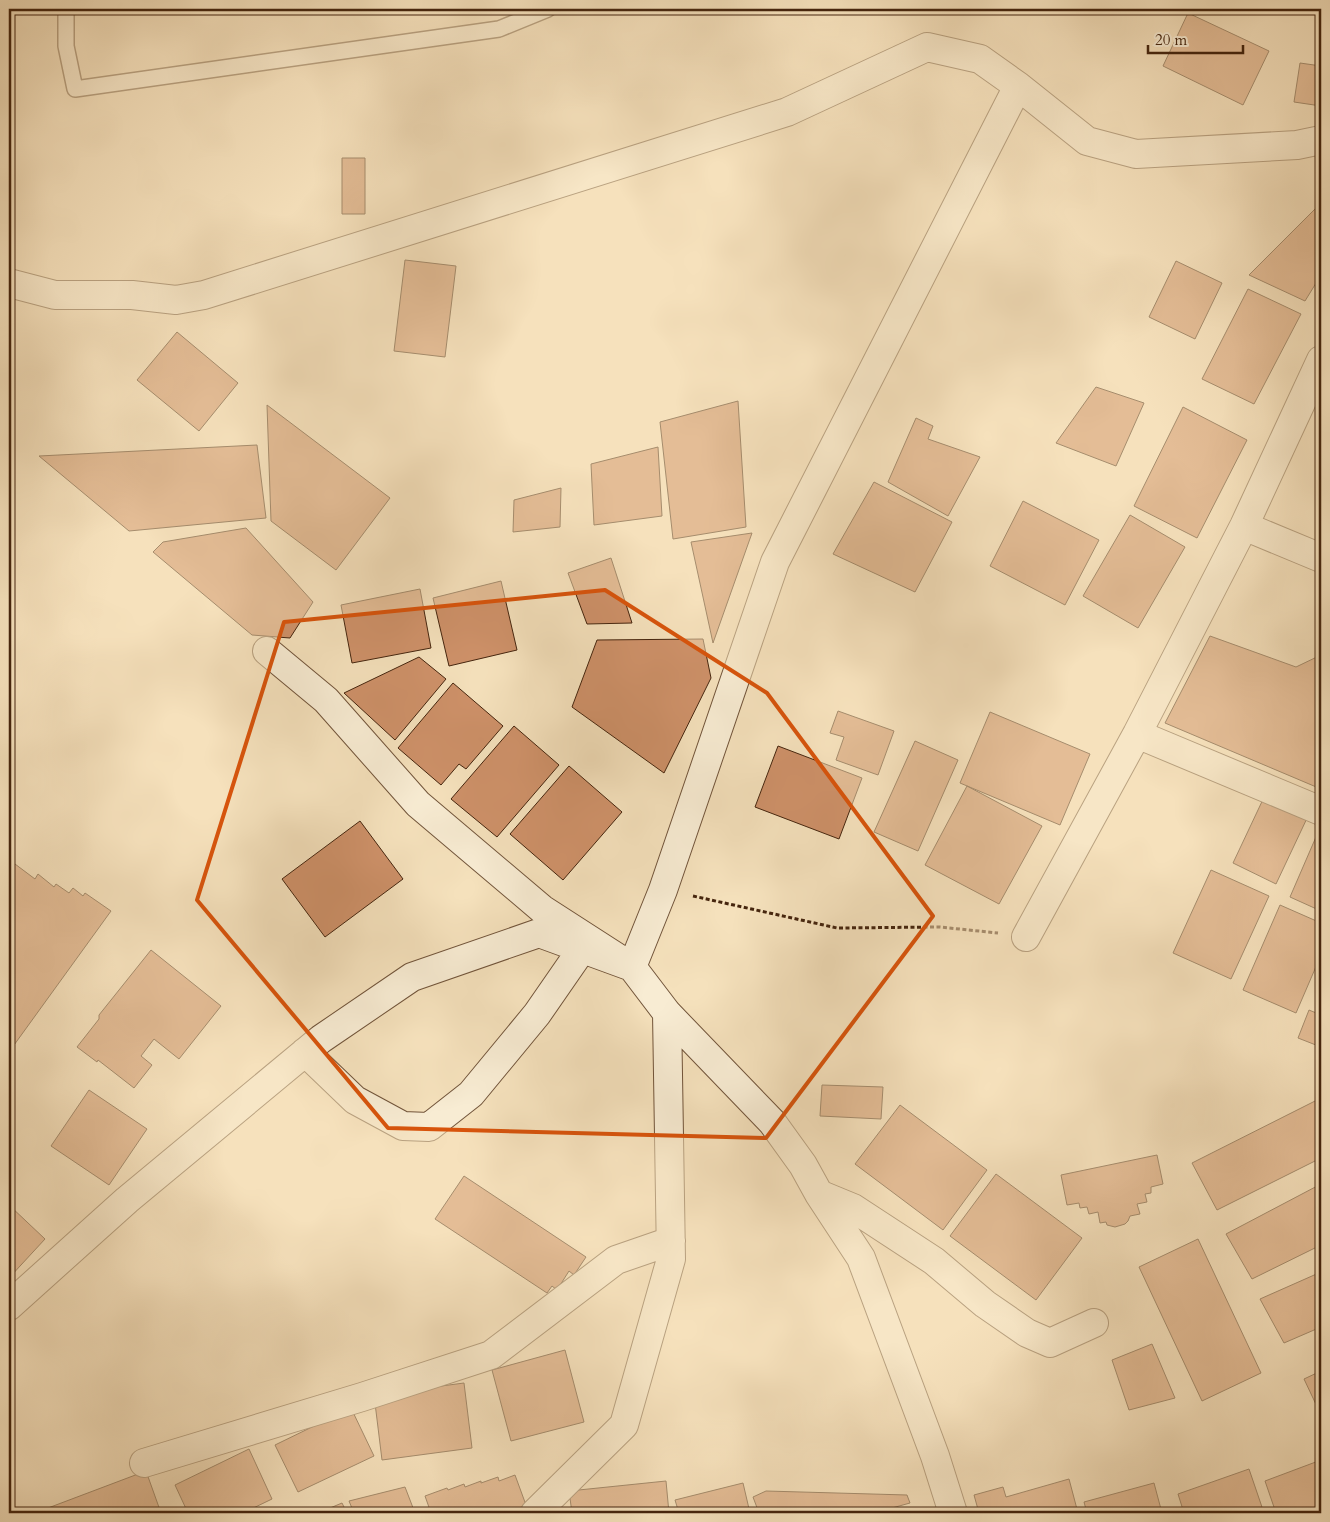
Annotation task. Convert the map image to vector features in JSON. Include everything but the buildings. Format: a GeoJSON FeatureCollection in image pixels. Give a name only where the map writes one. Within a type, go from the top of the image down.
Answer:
{"type":"FeatureCollection","features":[{"type":"Feature","properties":{"kind":"street"},"geometry":{"type":"LineString","coordinates":[[9,283],[55,295],[132,296],[176,300],[204,295],[787,112],[927,47],[980,59],[1018,86],[1087,141],[1136,154],[1297,145],[1321,140]]}},
{"type":"Feature","properties":{"kind":"street"},"geometry":{"type":"LineString","coordinates":[[632,967],[663,890],[775,562],[1018,86]]}},
{"type":"Feature","properties":{"kind":"street"},"geometry":{"type":"LineString","coordinates":[[1026,937],[1137,734],[1244,526],[1321,360]]}},
{"type":"Feature","properties":{"kind":"street"},"geometry":{"type":"LineString","coordinates":[[1244,526],[1321,558]]}},
{"type":"Feature","properties":{"kind":"street"},"geometry":{"type":"LineString","coordinates":[[268,651],[326,700],[418,804],[542,909],[632,967],[667,1013],[772,1122],[803,1165],[819,1194],[861,1258],[935,1456],[952,1513]]}},
{"type":"Feature","properties":{"kind":"street"},"geometry":{"type":"LineString","coordinates":[[1137,734],[1321,811]]}},
{"type":"Feature","properties":{"kind":"street"},"geometry":{"type":"LineString","coordinates":[[9,1306],[126,1200],[321,1039],[412,977],[539,933],[632,967]]}},
{"type":"Feature","properties":{"kind":"street"},"geometry":{"type":"LineString","coordinates":[[306,1052],[356,1100],[403,1126],[429,1127],[471,1094],[536,1014],[582,948]]}},
{"type":"Feature","properties":{"kind":"street"},"geometry":{"type":"LineString","coordinates":[[535,1513],[624,1425],[672,1259],[667,1013]]}},
{"type":"Feature","properties":{"kind":"street"},"geometry":{"type":"LineString","coordinates":[[819,1194],[853,1208],[934,1261],[986,1304],[1027,1333],[1050,1344],[1094,1323]]}},
{"type":"Feature","properties":{"kind":"street"},"geometry":{"type":"LineString","coordinates":[[144,1463],[352,1400],[490,1355],[616,1260],[671,1241]]}},
{"type":"Feature","properties":{"kind":"lane"},"geometry":{"type":"LineString","coordinates":[[66,9],[66,46],[75,89],[499,29],[548,9]]}},
{"type":"Feature","properties":{"kind":"path"},"geometry":{"type":"LineString","coordinates":[[663,890],[837,928],[940,927],[1026,937]]}},
{"type":"Feature","properties":{"kind":"highlighted area"},"geometry":{"type":"Polygon","coordinates":[[[605,590],[767,693],[933,916],[766,1138],[388,1128],[197,900],[284,622],[605,590]]]}}]}
